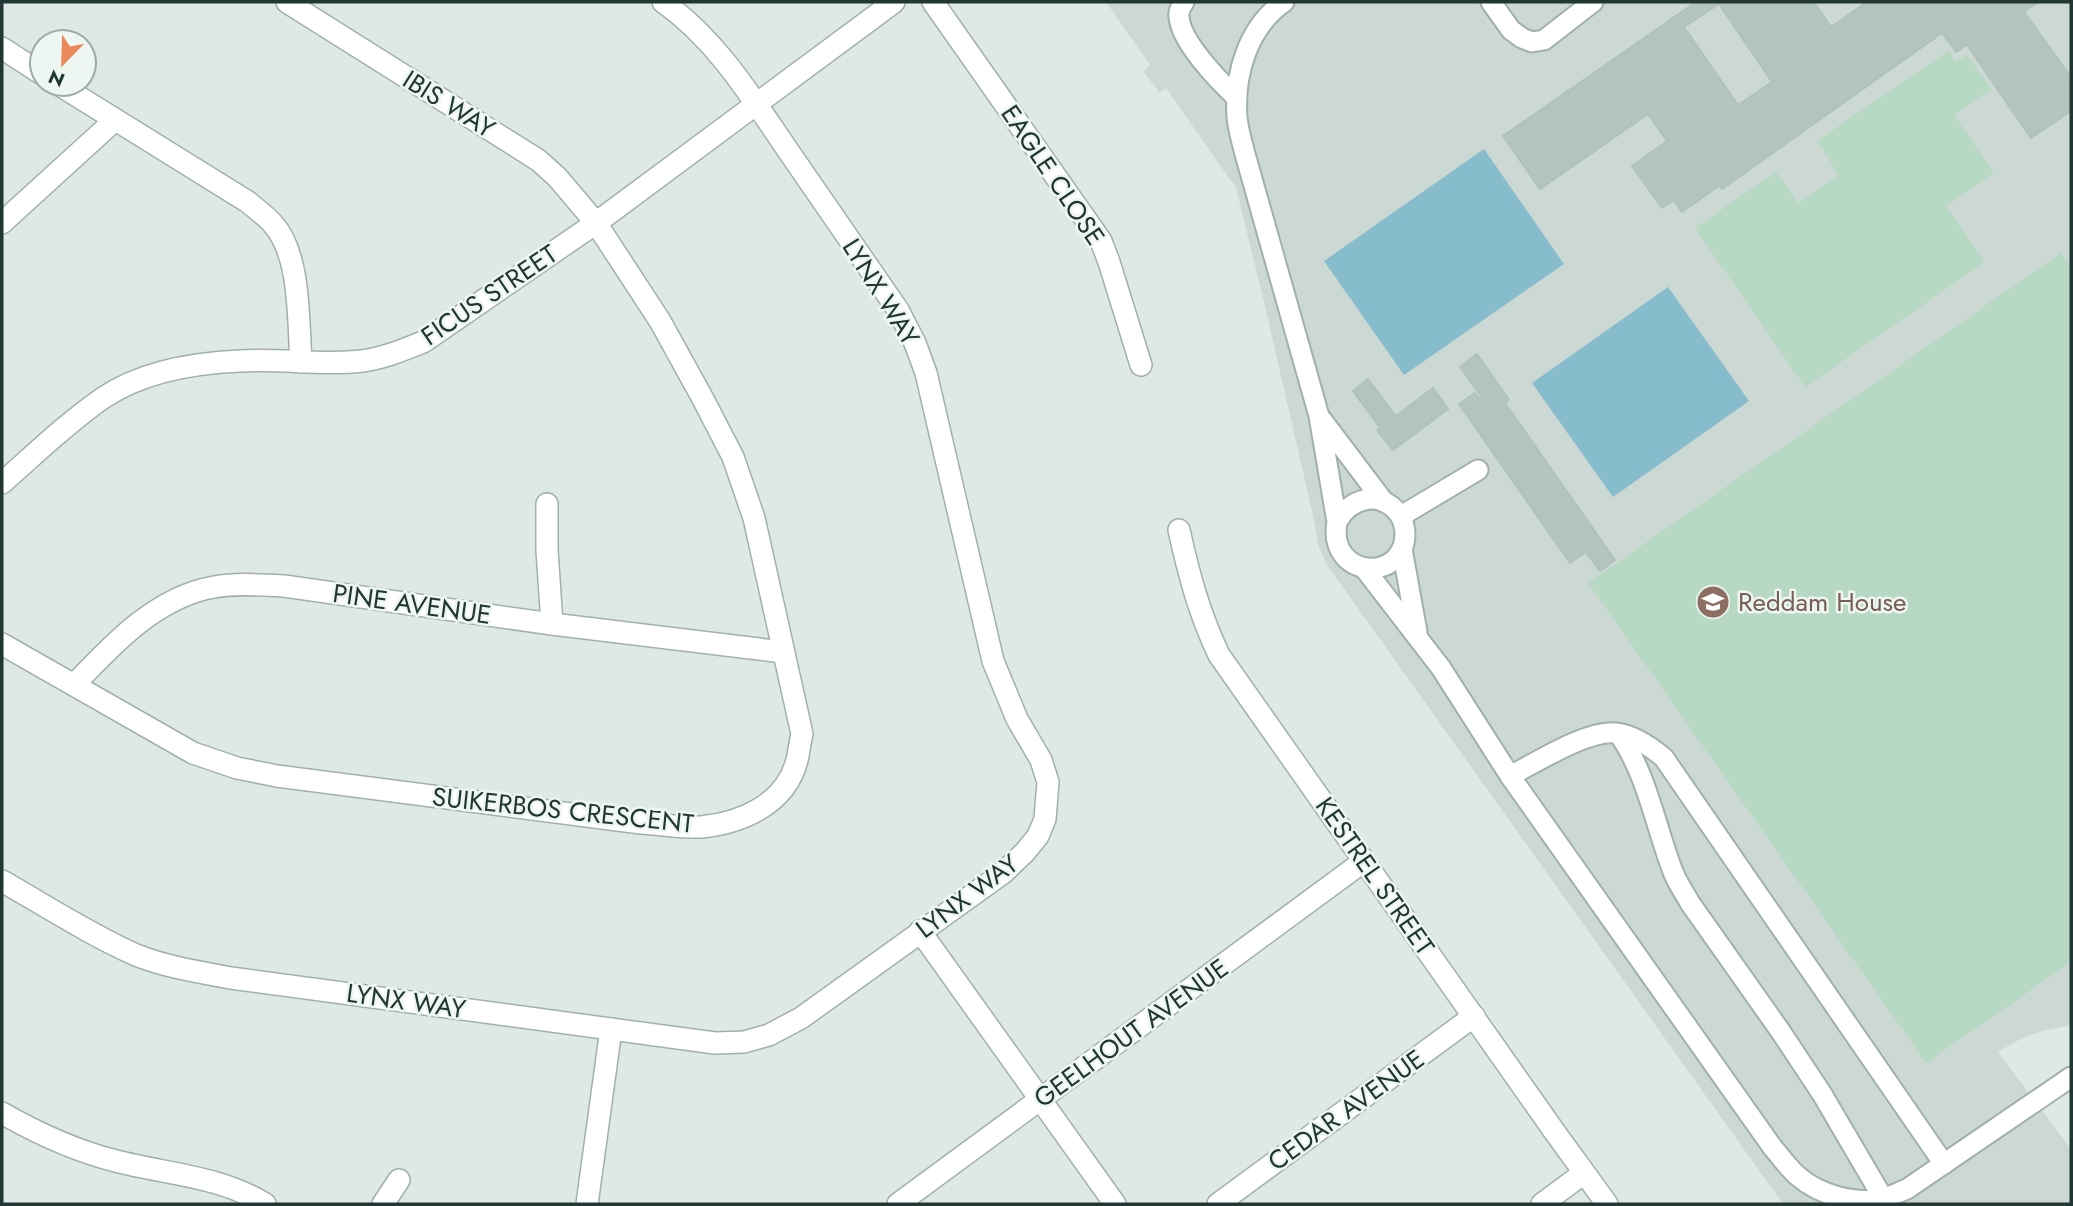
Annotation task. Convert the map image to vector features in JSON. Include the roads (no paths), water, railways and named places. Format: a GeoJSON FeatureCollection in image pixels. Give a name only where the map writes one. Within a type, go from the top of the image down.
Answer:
{"type":"FeatureCollection","features":[{"type":"Feature","properties":{"kind":"street","name":"IBIS WAY"},"geometry":{"type":"LineString","coordinates":[[287,2],[538,160],[557,177],[596,223]]}},
{"type":"Feature","properties":{"kind":"street","name":"LYNX WAY"},"geometry":{"type":"LineString","coordinates":[[2,881],[85,929],[137,955],[180,969],[715,1043],[744,1042],[769,1035],[801,1018],[1003,873],[1038,836],[1045,819],[1048,782],[1041,760],[1017,719],[993,661],[926,373],[915,343],[898,310],[756,104],[712,45],[685,18],[663,2]]}},
{"type":"Feature","properties":{"kind":"street","name":"FICUS STREET"},"geometry":{"type":"LineString","coordinates":[[2,483],[105,397],[147,376],[183,367],[241,360],[361,361],[391,355],[423,342],[596,223],[894,2]]}},
{"type":"Feature","properties":{"kind":"street","name":"EAGLE CLOSE"},"geometry":{"type":"LineString","coordinates":[[933,2],[1101,241],[1142,365]]}},
{"type":"Feature","properties":{"kind":"street"},"geometry":{"type":"LineString","coordinates":[[2,48],[28,65]]}},
{"type":"Feature","properties":{"kind":"street"},"geometry":{"type":"LineString","coordinates":[[80,98],[248,202],[273,224],[285,243],[291,262],[301,362]]}},
{"type":"Feature","properties":{"kind":"street"},"geometry":{"type":"LineString","coordinates":[[2,223],[115,120]]}},
{"type":"Feature","properties":{"kind":"street","name":"SUIKERBOS CRESCENT"},"geometry":{"type":"LineString","coordinates":[[2,644],[193,753],[237,768],[277,776],[641,823],[699,827],[727,823],[757,813],[782,790],[797,763],[802,734],[754,518],[733,457],[704,399],[660,321],[596,223]]}},
{"type":"Feature","properties":{"kind":"street"},"geometry":{"type":"LineString","coordinates":[[547,504],[552,624]]}},
{"type":"Feature","properties":{"kind":"street","name":"KESTREL STREET"},"geometry":{"type":"LineString","coordinates":[[1179,530],[1189,577],[1204,623],[1219,655],[1607,1204]]}},
{"type":"Feature","properties":{"kind":"street","name":"PINE AVENUE"},"geometry":{"type":"LineString","coordinates":[[74,685],[112,646],[160,607],[212,587],[249,584],[284,586],[552,624],[783,652]]}},
{"type":"Feature","properties":{"kind":"street","name":"GEELHOUT AVENUE"},"geometry":{"type":"LineString","coordinates":[[898,1204],[1364,861]]}},
{"type":"Feature","properties":{"kind":"street"},"geometry":{"type":"LineString","coordinates":[[920,931],[1115,1204]]}},
{"type":"Feature","properties":{"kind":"street","name":"CEDAR AVENUE"},"geometry":{"type":"LineString","coordinates":[[1218,1204],[1474,1016]]}},
{"type":"Feature","properties":{"kind":"street"},"geometry":{"type":"LineString","coordinates":[[587,1204],[611,1029]]}},
{"type":"Feature","properties":{"kind":"street"},"geometry":{"type":"LineString","coordinates":[[2,1113],[68,1146],[115,1161],[216,1182],[265,1204]]}},
{"type":"Feature","properties":{"kind":"street"},"geometry":{"type":"LineString","coordinates":[[1542,1204],[1584,1173]]}},
{"type":"Feature","properties":{"kind":"street"},"geometry":{"type":"LineString","coordinates":[[383,1204],[399,1180]]}},
{"type":"Feature","properties":{"kind":"lane"},"geometry":{"type":"LineString","coordinates":[[1184,2],[1179,13],[1186,35],[1207,68],[1236,97]]}},
{"type":"Feature","properties":{"kind":"lane"},"geometry":{"type":"LineString","coordinates":[[1284,2],[1276,7],[1257,29],[1244,54],[1236,97],[1237,120],[1320,416],[1337,522]]}},
{"type":"Feature","properties":{"kind":"lane"},"geometry":{"type":"LineString","coordinates":[[1491,2],[1511,30],[1532,42],[1544,40],[1593,2]]}},
{"type":"Feature","properties":{"kind":"lane"},"geometry":{"type":"LineString","coordinates":[[1320,416],[1384,502]]}},
{"type":"Feature","properties":{"kind":"lane"},"geometry":{"type":"LineString","coordinates":[[1401,516],[1478,470]]}},
{"type":"Feature","properties":{"kind":"lane"},"geometry":{"type":"LineString","coordinates":[[1361,500],[1384,502],[1401,516],[1405,527],[1402,549],[1386,565],[1375,569],[1352,564],[1337,546],[1335,534],[1342,512],[1361,500]]}},
{"type":"Feature","properties":{"kind":"lane"},"geometry":{"type":"LineString","coordinates":[[1402,549],[1418,637]]}},
{"type":"Feature","properties":{"kind":"lane"},"geometry":{"type":"LineString","coordinates":[[1364,568],[1441,668],[1510,775],[1773,1148],[1798,1177],[1824,1192],[1845,1199],[1883,1198],[1907,1189],[2071,1077]]}},
{"type":"Feature","properties":{"kind":"lane"},"geometry":{"type":"LineString","coordinates":[[1510,775],[1556,751],[1598,734],[1619,734],[1647,745],[1664,758],[1944,1164]]}},
{"type":"Feature","properties":{"kind":"lane"},"geometry":{"type":"LineString","coordinates":[[1619,734],[1639,767],[1672,870],[1690,903],[1822,1094],[1883,1198]]}},
{"type":"Feature","properties":{"kind":"water"},"geometry":{"type":"Polygon","coordinates":[[[1484,149],[1564,264],[1404,375],[1324,261],[1484,149]]]}},
{"type":"Feature","properties":{"kind":"water"},"geometry":{"type":"Polygon","coordinates":[[[1668,287],[1749,401],[1613,497],[1532,383],[1668,287]]]}},
{"type":"Feature","properties":{"kind":"place","name":"Reddam House"},"geometry":{"type":"Point","coordinates":[1713,602]}}]}
